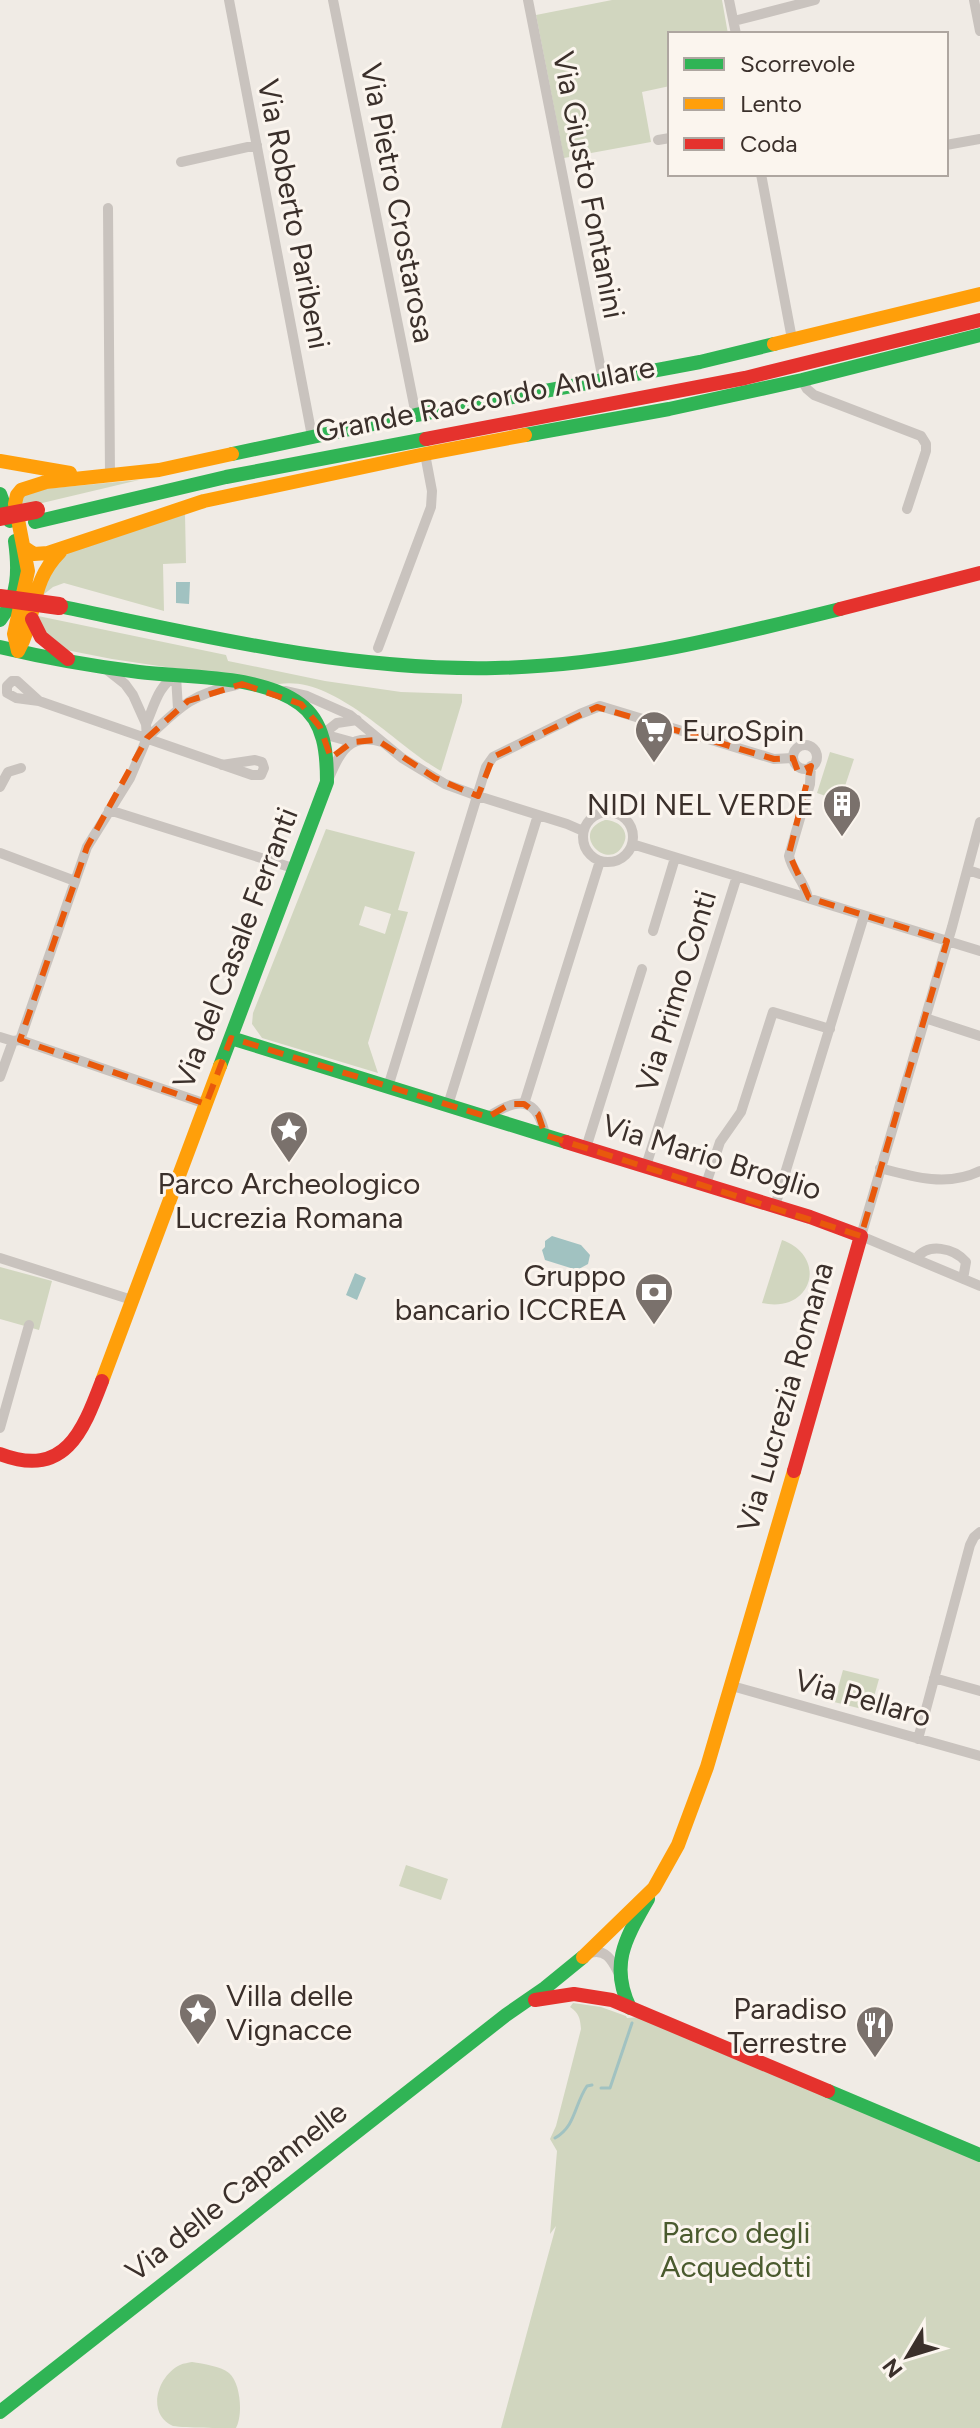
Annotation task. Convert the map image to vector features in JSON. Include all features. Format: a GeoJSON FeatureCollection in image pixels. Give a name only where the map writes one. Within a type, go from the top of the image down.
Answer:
{"type":"FeatureCollection","features":[{"type":"Feature","properties":{"kind":"main road"},"geometry":{"type":"LineString","coordinates":[[9,649],[27,578],[25,548],[15,504],[20,492],[39,483],[159,470],[416,415],[700,362],[980,294]]}},
{"type":"Feature","properties":{"kind":"main road","name":"Grande Raccordo Anulare"},"geometry":{"type":"LineString","coordinates":[[0,530],[36,516],[226,477],[422,447],[745,378],[980,320]]}},
{"type":"Feature","properties":{"kind":"main road"},"geometry":{"type":"LineString","coordinates":[[25,548],[37,554],[65,547],[204,501],[422,447],[669,409],[802,380],[980,335]]}},
{"type":"Feature","properties":{"kind":"main road"},"geometry":{"type":"LineString","coordinates":[[0,461],[90,477]]}},
{"type":"Feature","properties":{"kind":"main road"},"geometry":{"type":"LineString","coordinates":[[0,494],[16,546],[17,575],[14,598],[0,620]]}},
{"type":"Feature","properties":{"kind":"main road"},"geometry":{"type":"LineString","coordinates":[[0,517],[36,516]]}},
{"type":"Feature","properties":{"kind":"main road"},"geometry":{"type":"LineString","coordinates":[[9,649],[26,639],[40,574],[65,547]]}},
{"type":"Feature","properties":{"kind":"main road"},"geometry":{"type":"LineString","coordinates":[[0,598],[59,606],[311,655],[395,664],[502,668],[597,661],[664,651],[980,573]]}},
{"type":"Feature","properties":{"kind":"main road"},"geometry":{"type":"LineString","coordinates":[[32,619],[44,640],[71,661]]}},
{"type":"Feature","properties":{"kind":"main road"},"geometry":{"type":"LineString","coordinates":[[9,649],[105,667],[271,689],[301,704],[323,734]]}},
{"type":"Feature","properties":{"kind":"main road","name":"Via del Casale Ferranti"},"geometry":{"type":"LineString","coordinates":[[0,1454],[21,1461],[38,1460],[57,1453],[78,1435],[90,1413],[327,782],[327,751],[323,734]]}},
{"type":"Feature","properties":{"kind":"main road"},"geometry":{"type":"LineString","coordinates":[[240,1016],[250,1044]]}},
{"type":"Feature","properties":{"kind":"main road","name":"Via Mario Broglio"},"geometry":{"type":"LineString","coordinates":[[231,1038],[706,1184],[861,1236]]}},
{"type":"Feature","properties":{"kind":"main road","name":"Via Lucrezia Romana"},"geometry":{"type":"LineString","coordinates":[[585,1956],[654,1888],[686,1827],[732,1686],[861,1236]]}},
{"type":"Feature","properties":{"kind":"main road"},"geometry":{"type":"LineString","coordinates":[[630,2008],[620,1989],[620,1959],[632,1928],[654,1888]]}},
{"type":"Feature","properties":{"kind":"main road"},"geometry":{"type":"LineString","coordinates":[[585,1956],[578,1974],[581,1986],[590,1994],[611,1983],[618,1972]]}},
{"type":"Feature","properties":{"kind":"main road","name":"Via delle Capannelle"},"geometry":{"type":"LineString","coordinates":[[0,2412],[585,1956]]}},
{"type":"Feature","properties":{"kind":"main road","name":"Via delle Capannelle"},"geometry":{"type":"LineString","coordinates":[[506,2015],[549,1995],[590,1994],[980,2155]]}},
{"type":"Feature","properties":{"kind":"street","name":"Via Roberto Paribeni"},"geometry":{"type":"LineString","coordinates":[[229,0],[312,436]]}},
{"type":"Feature","properties":{"kind":"street","name":"Via Pietro Crostarosa"},"geometry":{"type":"LineString","coordinates":[[333,0],[416,415]]}},
{"type":"Feature","properties":{"kind":"street","name":"Via Giusto Fontanini"},"geometry":{"type":"LineString","coordinates":[[528,0],[603,380]]}},
{"type":"Feature","properties":{"kind":"street"},"geometry":{"type":"LineString","coordinates":[[729,0],[736,32]]}},
{"type":"Feature","properties":{"kind":"street"},"geometry":{"type":"LineString","coordinates":[[734,21],[815,0]]}},
{"type":"Feature","properties":{"kind":"street"},"geometry":{"type":"LineString","coordinates":[[974,0],[980,31]]}},
{"type":"Feature","properties":{"kind":"street"},"geometry":{"type":"LineString","coordinates":[[658,140],[668,138]]}},
{"type":"Feature","properties":{"kind":"street"},"geometry":{"type":"LineString","coordinates":[[948,145],[980,139]]}},
{"type":"Feature","properties":{"kind":"street"},"geometry":{"type":"LineString","coordinates":[[181,162],[257,145]]}},
{"type":"Feature","properties":{"kind":"street"},"geometry":{"type":"LineString","coordinates":[[761,176],[792,339]]}},
{"type":"Feature","properties":{"kind":"street"},"geometry":{"type":"LineString","coordinates":[[108,208],[110,475]]}},
{"type":"Feature","properties":{"kind":"street"},"geometry":{"type":"LineString","coordinates":[[802,380],[814,395],[921,436],[926,451],[907,509]]}},
{"type":"Feature","properties":{"kind":"street"},"geometry":{"type":"LineString","coordinates":[[378,648],[431,507],[432,491],[422,447]]}},
{"type":"Feature","properties":{"kind":"street"},"geometry":{"type":"LineString","coordinates":[[105,667],[131,690],[146,724],[147,738]]}},
{"type":"Feature","properties":{"kind":"street"},"geometry":{"type":"LineString","coordinates":[[146,724],[161,688],[176,676],[178,709]]}},
{"type":"Feature","properties":{"kind":"street"},"geometry":{"type":"LineString","coordinates":[[0,1077],[24,1028],[90,840],[130,778],[147,738],[178,709],[202,694],[242,684]]}},
{"type":"Feature","properties":{"kind":"street"},"geometry":{"type":"LineString","coordinates":[[271,689],[307,696],[340,710],[426,774],[478,796],[583,831]]}},
{"type":"Feature","properties":{"kind":"street"},"geometry":{"type":"LineString","coordinates":[[39,701],[222,765]]}},
{"type":"Feature","properties":{"kind":"street"},"geometry":{"type":"LineString","coordinates":[[388,1087],[486,767],[493,757],[600,706],[774,759],[793,758]]}},
{"type":"Feature","properties":{"kind":"street"},"geometry":{"type":"LineString","coordinates":[[323,734],[337,723],[357,720]]}},
{"type":"Feature","properties":{"kind":"street"},"geometry":{"type":"LineString","coordinates":[[323,734],[352,742],[367,739],[385,742]]}},
{"type":"Feature","properties":{"kind":"street"},"geometry":{"type":"LineString","coordinates":[[327,782],[341,754],[352,742]]}},
{"type":"Feature","properties":{"kind":"street"},"geometry":{"type":"LineString","coordinates":[[793,758],[800,746],[811,747],[816,757],[789,853],[808,898]]}},
{"type":"Feature","properties":{"kind":"street"},"geometry":{"type":"LineString","coordinates":[[793,758],[800,767],[811,766]]}},
{"type":"Feature","properties":{"kind":"street"},"geometry":{"type":"LineString","coordinates":[[0,787],[8,772],[21,768]]}},
{"type":"Feature","properties":{"kind":"street"},"geometry":{"type":"LineString","coordinates":[[109,810],[296,869]]}},
{"type":"Feature","properties":{"kind":"street"},"geometry":{"type":"LineString","coordinates":[[612,812],[629,824],[633,832],[632,844],[620,859],[600,861],[585,848],[583,831],[592,817],[612,812]]}},
{"type":"Feature","properties":{"kind":"street"},"geometry":{"type":"LineString","coordinates":[[448,1105],[538,815]]}},
{"type":"Feature","properties":{"kind":"street","name":"Via Lucrezia Romana"},"geometry":{"type":"LineString","coordinates":[[861,1236],[980,822]]}},
{"type":"Feature","properties":{"kind":"street"},"geometry":{"type":"LineString","coordinates":[[632,844],[980,951]]}},
{"type":"Feature","properties":{"kind":"street"},"geometry":{"type":"LineString","coordinates":[[0,853],[75,881]]}},
{"type":"Feature","properties":{"kind":"street"},"geometry":{"type":"LineString","coordinates":[[653,931],[675,858]]}},
{"type":"Feature","properties":{"kind":"street"},"geometry":{"type":"LineString","coordinates":[[524,1104],[600,861]]}},
{"type":"Feature","properties":{"kind":"street"},"geometry":{"type":"LineString","coordinates":[[968,870],[980,874]]}},
{"type":"Feature","properties":{"kind":"street","name":"Via Primo Conti"},"geometry":{"type":"LineString","coordinates":[[646,1166],[737,876]]}},
{"type":"Feature","properties":{"kind":"street"},"geometry":{"type":"LineString","coordinates":[[775,1206],[864,916]]}},
{"type":"Feature","properties":{"kind":"street"},"geometry":{"type":"LineString","coordinates":[[586,1148],[642,969]]}},
{"type":"Feature","properties":{"kind":"street"},"geometry":{"type":"LineString","coordinates":[[706,1184],[720,1142],[741,1112],[773,1012],[830,1029]]}},
{"type":"Feature","properties":{"kind":"street"},"geometry":{"type":"LineString","coordinates":[[925,1018],[980,1036]]}},
{"type":"Feature","properties":{"kind":"street"},"geometry":{"type":"LineString","coordinates":[[0,1037],[206,1104]]}},
{"type":"Feature","properties":{"kind":"street"},"geometry":{"type":"LineString","coordinates":[[488,1117],[510,1104],[524,1104],[538,1114],[545,1135]]}},
{"type":"Feature","properties":{"kind":"street"},"geometry":{"type":"LineString","coordinates":[[880,1168],[938,1180],[958,1179],[980,1171]]}},
{"type":"Feature","properties":{"kind":"street"},"geometry":{"type":"LineString","coordinates":[[861,1236],[980,1286]]}},
{"type":"Feature","properties":{"kind":"street"},"geometry":{"type":"LineString","coordinates":[[916,1259],[927,1250],[954,1252],[966,1262],[963,1279]]}},
{"type":"Feature","properties":{"kind":"street"},"geometry":{"type":"LineString","coordinates":[[0,1258],[132,1300]]}},
{"type":"Feature","properties":{"kind":"street"},"geometry":{"type":"LineString","coordinates":[[0,1428],[29,1325]]}},
{"type":"Feature","properties":{"kind":"street"},"geometry":{"type":"LineString","coordinates":[[918,1739],[970,1545],[980,1532]]}},
{"type":"Feature","properties":{"kind":"street","name":"Via Pellaro"},"geometry":{"type":"LineString","coordinates":[[934,1678],[980,1691]]}},
{"type":"Feature","properties":{"kind":"street","name":"Via Pellaro"},"geometry":{"type":"LineString","coordinates":[[732,1686],[980,1756]]}},
{"type":"Feature","properties":{"kind":"street"},"geometry":{"type":"LineString","coordinates":[[585,1956],[595,1952],[604,1954],[618,1972]]}},
{"type":"Feature","properties":{"kind":"highlighted area"},"geometry":{"type":"Polygon","coordinates":[[[242,684],[301,704],[320,727],[331,758],[352,742],[377,740],[435,778],[478,796],[493,757],[597,707],[774,759],[793,758],[798,772],[811,766],[789,854],[809,898],[947,941],[861,1236],[545,1135],[538,1114],[524,1104],[510,1104],[488,1117],[231,1038],[206,1104],[20,1040],[87,847],[147,738],[188,701],[242,684]]]}},
{"type":"Feature","properties":{"kind":"green space"},"geometry":{"type":"Polygon","coordinates":[[[612,0],[722,0],[728,32],[668,32],[668,86],[642,92],[651,142],[564,158],[536,15],[612,0]]]}},
{"type":"Feature","properties":{"kind":"green space"},"geometry":{"type":"Polygon","coordinates":[[[139,480],[21,508],[23,497],[32,490],[139,480]]]}},
{"type":"Feature","properties":{"kind":"green space"},"geometry":{"type":"Polygon","coordinates":[[[185,514],[186,563],[163,564],[164,611],[64,583],[40,594],[51,569],[72,550],[185,514]]]}},
{"type":"Feature","properties":{"kind":"green space"},"geometry":{"type":"Polygon","coordinates":[[[38,616],[226,655],[228,661],[325,681],[401,692],[462,694],[462,702],[441,771],[364,715],[322,690],[300,684],[279,684],[61,649],[49,641],[38,616]]]}},
{"type":"Feature","properties":{"kind":"green space"},"geometry":{"type":"Polygon","coordinates":[[[830,752],[854,759],[840,801],[817,793],[830,752]]]}},
{"type":"Feature","properties":{"kind":"green space"},"geometry":{"type":"Polygon","coordinates":[[[605,820],[619,824],[625,835],[623,845],[609,855],[595,848],[590,833],[605,820]]]}},
{"type":"Feature","properties":{"kind":"green space"},"geometry":{"type":"Polygon","coordinates":[[[326,829],[415,852],[398,910],[408,912],[368,1043],[378,1073],[262,1038],[252,1024],[253,1013],[326,829]],[[365,906],[359,925],[385,934],[391,914],[365,906]]]}},
{"type":"Feature","properties":{"kind":"green space"},"geometry":{"type":"Polygon","coordinates":[[[782,1240],[797,1248],[806,1259],[810,1270],[808,1282],[803,1292],[793,1300],[779,1304],[762,1303],[782,1240]]]}},
{"type":"Feature","properties":{"kind":"green space"},"geometry":{"type":"Polygon","coordinates":[[[0,1267],[52,1281],[39,1330],[0,1319],[0,1267]]]}},
{"type":"Feature","properties":{"kind":"green space"},"geometry":{"type":"Polygon","coordinates":[[[843,1670],[879,1679],[870,1711],[834,1702],[843,1670]]]}},
{"type":"Feature","properties":{"kind":"green space"},"geometry":{"type":"Polygon","coordinates":[[[406,1865],[448,1879],[441,1900],[399,1886],[406,1865]]]}},
{"type":"Feature","properties":{"kind":"green space","name":"Parco degli Acquedotti"},"geometry":{"type":"Polygon","coordinates":[[[573,2003],[601,2007],[627,2018],[640,2017],[980,2160],[980,2428],[501,2428],[556,2226],[550,2234],[557,2151],[550,2139],[581,2029],[578,2016],[570,2007],[573,2003]]]}},
{"type":"Feature","properties":{"kind":"green space"},"geometry":{"type":"Polygon","coordinates":[[[192,2362],[221,2369],[233,2378],[240,2400],[236,2428],[173,2426],[159,2413],[158,2395],[165,2377],[180,2365],[192,2362]]]}},
{"type":"Feature","properties":{"kind":"water"},"geometry":{"type":"Polygon","coordinates":[[[176,582],[190,582],[189,604],[176,603],[176,582]]]}},
{"type":"Feature","properties":{"kind":"water"},"geometry":{"type":"Polygon","coordinates":[[[552,1236],[581,1245],[590,1255],[588,1264],[577,1270],[545,1260],[542,1250],[545,1241],[552,1236]]]}},
{"type":"Feature","properties":{"kind":"water"},"geometry":{"type":"Polygon","coordinates":[[[355,1273],[366,1278],[357,1300],[346,1295],[355,1273]]]}},
{"type":"Feature","properties":{"kind":"waterway"},"geometry":{"type":"LineString","coordinates":[[601,2088],[610,2088],[632,2023]]}},
{"type":"Feature","properties":{"kind":"waterway"},"geometry":{"type":"LineString","coordinates":[[555,2138],[567,2127],[587,2086],[592,2085]]}},
{"type":"Feature","properties":{"kind":"traffic: fast"},"geometry":{"type":"LineString","coordinates":[[525,435],[669,409],[802,380],[980,335]]}},
{"type":"Feature","properties":{"kind":"traffic: fast"},"geometry":{"type":"LineString","coordinates":[[232,454],[416,415],[700,362],[774,344]]}},
{"type":"Feature","properties":{"kind":"traffic: fast"},"geometry":{"type":"LineString","coordinates":[[35,522],[226,477],[426,439]]}},
{"type":"Feature","properties":{"kind":"traffic: fast"},"geometry":{"type":"LineString","coordinates":[[0,494],[10,521]]}},
{"type":"Feature","properties":{"kind":"traffic: fast"},"geometry":{"type":"LineString","coordinates":[[0,620],[11,602],[16,582],[15,541]]}},
{"type":"Feature","properties":{"kind":"traffic: fast"},"geometry":{"type":"LineString","coordinates":[[59,606],[221,640],[330,658],[385,664],[495,668],[626,656],[840,609]]}},
{"type":"Feature","properties":{"kind":"traffic: fast"},"geometry":{"type":"LineString","coordinates":[[0,647],[121,670],[222,679],[265,687],[300,704],[320,729],[327,782],[220,1066]]}},
{"type":"Feature","properties":{"kind":"traffic: fast"},"geometry":{"type":"LineString","coordinates":[[231,1038],[566,1142]]}},
{"type":"Feature","properties":{"kind":"traffic: fast"},"geometry":{"type":"LineString","coordinates":[[630,2008],[621,1978],[621,1964],[627,1939],[648,1899]]}},
{"type":"Feature","properties":{"kind":"traffic: fast"},"geometry":{"type":"LineString","coordinates":[[0,2412],[583,1957]]}},
{"type":"Feature","properties":{"kind":"traffic: fast"},"geometry":{"type":"LineString","coordinates":[[828,2091],[980,2155]]}},
{"type":"Feature","properties":{"kind":"traffic: slow"},"geometry":{"type":"LineString","coordinates":[[774,344],[980,294]]}},
{"type":"Feature","properties":{"kind":"traffic: slow"},"geometry":{"type":"LineString","coordinates":[[25,548],[34,554],[48,553],[204,501],[525,435]]}},
{"type":"Feature","properties":{"kind":"traffic: slow"},"geometry":{"type":"LineString","coordinates":[[18,651],[14,634],[28,571],[15,504],[21,490],[46,482],[159,470],[232,454]]}},
{"type":"Feature","properties":{"kind":"traffic: slow"},"geometry":{"type":"LineString","coordinates":[[0,461],[70,473]]}},
{"type":"Feature","properties":{"kind":"traffic: slow"},"geometry":{"type":"LineString","coordinates":[[18,651],[43,575],[60,552]]}},
{"type":"Feature","properties":{"kind":"traffic: slow"},"geometry":{"type":"LineString","coordinates":[[102,1381],[220,1066]]}},
{"type":"Feature","properties":{"kind":"traffic: slow"},"geometry":{"type":"LineString","coordinates":[[583,1957],[654,1888],[678,1845],[707,1767],[794,1471]]}},
{"type":"Feature","properties":{"kind":"traffic: jam"},"geometry":{"type":"LineString","coordinates":[[426,439],[745,378],[980,320]]}},
{"type":"Feature","properties":{"kind":"traffic: jam"},"geometry":{"type":"LineString","coordinates":[[0,517],[36,510]]}},
{"type":"Feature","properties":{"kind":"traffic: jam"},"geometry":{"type":"LineString","coordinates":[[840,609],[980,573]]}},
{"type":"Feature","properties":{"kind":"traffic: jam"},"geometry":{"type":"LineString","coordinates":[[0,598],[59,606]]}},
{"type":"Feature","properties":{"kind":"traffic: jam"},"geometry":{"type":"LineString","coordinates":[[32,619],[41,637],[68,659]]}},
{"type":"Feature","properties":{"kind":"traffic: jam"},"geometry":{"type":"LineString","coordinates":[[566,1142],[810,1217],[861,1236],[794,1471]]}},
{"type":"Feature","properties":{"kind":"traffic: jam"},"geometry":{"type":"LineString","coordinates":[[0,1454],[22,1460],[41,1460],[56,1455],[79,1433],[102,1381]]}},
{"type":"Feature","properties":{"kind":"traffic: jam"},"geometry":{"type":"LineString","coordinates":[[535,2000],[574,1994],[612,2000],[828,2091]]}},
{"type":"Feature","properties":{"kind":"place","name":"EuroSpin"},"geometry":{"type":"Point","coordinates":[654,764]}},
{"type":"Feature","properties":{"kind":"place","name":"NIDI NEL VERDE"},"geometry":{"type":"Point","coordinates":[842,838]}},
{"type":"Feature","properties":{"kind":"place","name":"Parco Archeologico Lucrezia Romana"},"geometry":{"type":"Point","coordinates":[289,1164]}},
{"type":"Feature","properties":{"kind":"place","name":"Gruppo bancario ICCREA"},"geometry":{"type":"Point","coordinates":[654,1326]}},
{"type":"Feature","properties":{"kind":"place","name":"Villa delle Vignacce"},"geometry":{"type":"Point","coordinates":[198,2046]}},
{"type":"Feature","properties":{"kind":"place","name":"Paradiso Terrestre"},"geometry":{"type":"Point","coordinates":[875,2059]}}]}
